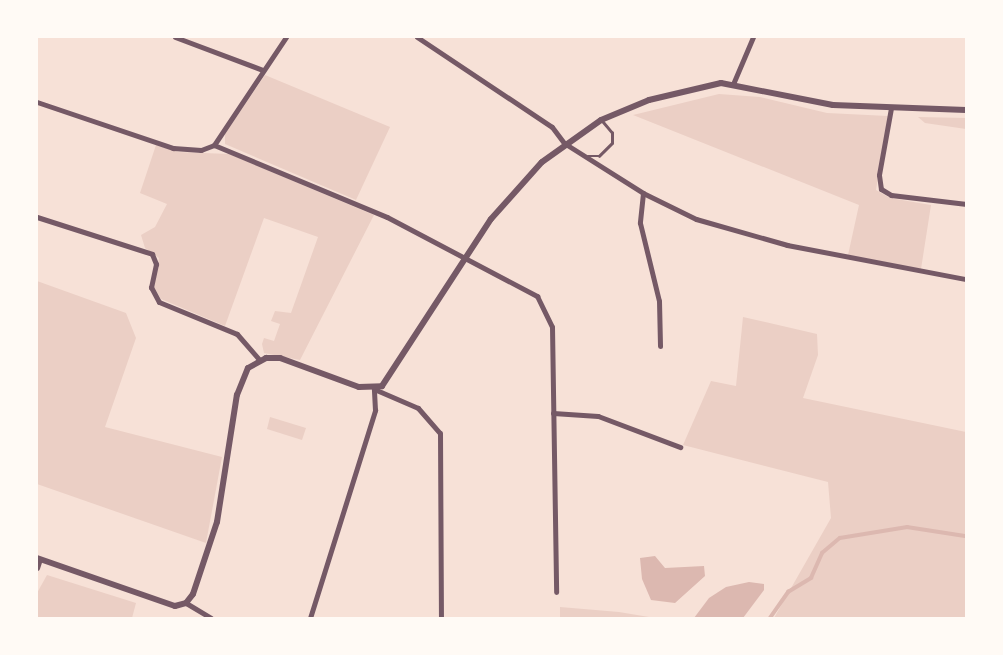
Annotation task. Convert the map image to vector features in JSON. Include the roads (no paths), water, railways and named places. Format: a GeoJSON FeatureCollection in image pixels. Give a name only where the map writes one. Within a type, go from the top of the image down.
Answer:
{"type":"FeatureCollection","features":[{"type":"Feature","properties":{"kind":"street"},"geometry":{"type":"LineString","coordinates":[[175,37],[263,70]]}},
{"type":"Feature","properties":{"kind":"street"},"geometry":{"type":"LineString","coordinates":[[37,102],[173,148],[201,150],[214,145],[286,37]]}},
{"type":"Feature","properties":{"kind":"street"},"geometry":{"type":"LineString","coordinates":[[417,37],[552,127],[564,143],[643,193],[696,219],[743,234],[966,279]]}},
{"type":"Feature","properties":{"kind":"street"},"geometry":{"type":"LineString","coordinates":[[733,84],[751,37]]}},
{"type":"Feature","properties":{"kind":"street"},"geometry":{"type":"LineString","coordinates":[[374,389],[389,379],[463,257],[520,183],[564,143],[601,120],[675,92],[733,84],[833,105],[966,110]]}},
{"type":"Feature","properties":{"kind":"street"},"geometry":{"type":"LineString","coordinates":[[891,108],[878,175],[881,189],[891,195],[966,204]]}},
{"type":"Feature","properties":{"kind":"street"},"geometry":{"type":"LineString","coordinates":[[214,145],[331,192],[537,296],[548,311],[552,327],[556,592]]}},
{"type":"Feature","properties":{"kind":"street"},"geometry":{"type":"LineString","coordinates":[[643,193],[640,223],[659,301],[660,346]]}},
{"type":"Feature","properties":{"kind":"street"},"geometry":{"type":"LineString","coordinates":[[37,218],[152,254],[156,264],[152,292],[159,302],[243,338],[260,360]]}},
{"type":"Feature","properties":{"kind":"street"},"geometry":{"type":"LineString","coordinates":[[37,568],[38,558],[174,606],[186,603],[193,594],[217,522],[241,381],[260,360],[280,358],[374,389],[418,408],[440,433],[442,618]]}},
{"type":"Feature","properties":{"kind":"street"},"geometry":{"type":"LineString","coordinates":[[310,618],[375,410],[374,389]]}},
{"type":"Feature","properties":{"kind":"street"},"geometry":{"type":"LineString","coordinates":[[553,413],[598,416],[680,447]]}},
{"type":"Feature","properties":{"kind":"street"},"geometry":{"type":"LineString","coordinates":[[186,603],[211,618]]}},
{"type":"Feature","properties":{"kind":"lane"},"geometry":{"type":"LineString","coordinates":[[588,156],[599,156],[612,143],[612,133],[601,120]]}},
{"type":"Feature","properties":{"kind":"waterway"},"geometry":{"type":"LineString","coordinates":[[770,618],[788,592],[811,578],[822,553],[840,538],[907,527],[966,536]]}}]}
